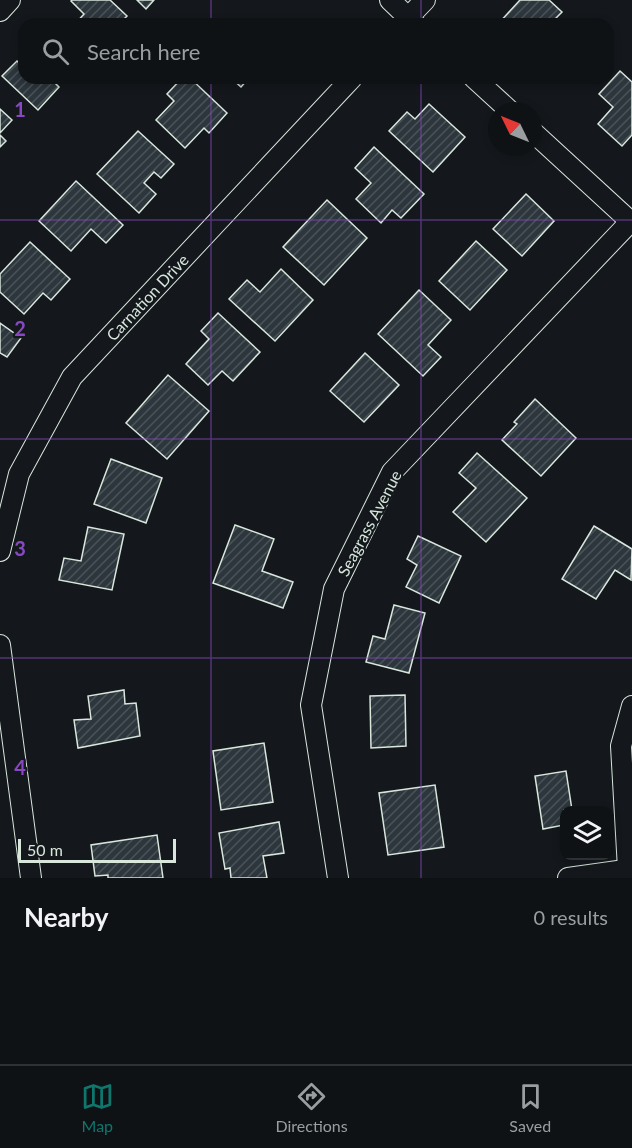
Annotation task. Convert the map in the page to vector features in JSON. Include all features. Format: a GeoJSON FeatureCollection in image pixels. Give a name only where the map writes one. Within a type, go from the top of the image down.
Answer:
{"type":"FeatureCollection","features":[{"type":"Feature","properties":{"kind":"street"},"geometry":{"type":"LineString","coordinates":[[0,11],[10,0]]}},
{"type":"Feature","properties":{"kind":"street"},"geometry":{"type":"LineString","coordinates":[[390,0],[406,18]]}},
{"type":"Feature","properties":{"kind":"street"},"geometry":{"type":"LineString","coordinates":[[412,18],[425,0]]}},
{"type":"Feature","properties":{"kind":"street","name":"Carnation Drive"},"geometry":{"type":"LineString","coordinates":[[0,551],[19,474],[72,377],[346,84]]}},
{"type":"Feature","properties":{"kind":"street"},"geometry":{"type":"LineString","coordinates":[[481,84],[500,102]]}},
{"type":"Feature","properties":{"kind":"street"},"geometry":{"type":"LineString","coordinates":[[542,140],[632,222]]}},
{"type":"Feature","properties":{"kind":"street","name":"Seagrass Avenue"},"geometry":{"type":"LineString","coordinates":[[338,878],[311,705],[334,589],[392,472],[632,222]]}},
{"type":"Feature","properties":{"kind":"street"},"geometry":{"type":"LineString","coordinates":[[0,645],[31,878]]}},
{"type":"Feature","properties":{"kind":"street"},"geometry":{"type":"LineString","coordinates":[[568,878],[630,869],[621,746],[632,706]]}},
{"type":"Feature","properties":{"kind":"building"},"geometry":{"type":"Polygon","coordinates":[[[110,0],[127,16],[125,18],[80,18],[84,14],[71,1],[110,0]]]}},
{"type":"Feature","properties":{"kind":"building"},"geometry":{"type":"Polygon","coordinates":[[[137,0],[154,0],[146,9],[137,0]]]}},
{"type":"Feature","properties":{"kind":"building"},"geometry":{"type":"Polygon","coordinates":[[[520,0],[549,0],[562,12],[556,18],[504,18],[520,0]]]}},
{"type":"Feature","properties":{"kind":"building"},"geometry":{"type":"Polygon","coordinates":[[[17,61],[18,84],[56,84],[59,87],[38,110],[2,76],[17,61]]]}},
{"type":"Feature","properties":{"kind":"building"},"geometry":{"type":"Polygon","coordinates":[[[620,71],[632,82],[632,135],[622,146],[598,124],[613,107],[599,94],[608,84],[614,84],[614,78],[620,71]]]}},
{"type":"Feature","properties":{"kind":"building"},"geometry":{"type":"Polygon","coordinates":[[[176,84],[196,84],[227,113],[209,133],[204,128],[185,148],[156,120],[174,101],[167,94],[176,84]]]}},
{"type":"Feature","properties":{"kind":"building"},"geometry":{"type":"Polygon","coordinates":[[[429,104],[465,137],[433,172],[389,131],[407,112],[415,119],[429,104]]]}},
{"type":"Feature","properties":{"kind":"building"},"geometry":{"type":"Polygon","coordinates":[[[0,109],[12,120],[0,133],[0,109]]]}},
{"type":"Feature","properties":{"kind":"building"},"geometry":{"type":"Polygon","coordinates":[[[138,131],[174,164],[161,178],[154,172],[144,183],[156,194],[139,213],[97,174],[138,131]]]}},
{"type":"Feature","properties":{"kind":"building"},"geometry":{"type":"Polygon","coordinates":[[[0,135],[6,141],[0,147],[0,135]]]}},
{"type":"Feature","properties":{"kind":"building"},"geometry":{"type":"Polygon","coordinates":[[[374,147],[424,194],[401,218],[392,210],[381,223],[356,199],[371,183],[355,168],[374,147]]]}},
{"type":"Feature","properties":{"kind":"building"},"geometry":{"type":"Polygon","coordinates":[[[76,181],[123,225],[106,243],[91,229],[71,251],[39,221],[76,181]]]}},
{"type":"Feature","properties":{"kind":"building"},"geometry":{"type":"Polygon","coordinates":[[[526,194],[554,221],[522,256],[493,229],[526,194]]]}},
{"type":"Feature","properties":{"kind":"building"},"geometry":{"type":"Polygon","coordinates":[[[327,200],[367,238],[324,285],[283,247],[327,200]]]}},
{"type":"Feature","properties":{"kind":"building"},"geometry":{"type":"Polygon","coordinates":[[[476,241],[507,270],[470,310],[439,281],[476,241]]]}},
{"type":"Feature","properties":{"kind":"building"},"geometry":{"type":"Polygon","coordinates":[[[30,242],[70,279],[51,300],[43,293],[24,314],[0,292],[0,274],[30,242]]]}},
{"type":"Feature","properties":{"kind":"building"},"geometry":{"type":"Polygon","coordinates":[[[281,269],[313,300],[275,341],[229,299],[247,280],[260,292],[281,269]]]}},
{"type":"Feature","properties":{"kind":"building"},"geometry":{"type":"Polygon","coordinates":[[[419,290],[451,320],[428,345],[441,357],[423,376],[378,334],[419,290]]]}},
{"type":"Feature","properties":{"kind":"building"},"geometry":{"type":"Polygon","coordinates":[[[218,313],[260,352],[233,381],[222,371],[208,385],[186,364],[209,339],[201,331],[218,313]]]}},
{"type":"Feature","properties":{"kind":"building"},"geometry":{"type":"Polygon","coordinates":[[[0,323],[21,338],[7,357],[0,353],[0,323]]]}},
{"type":"Feature","properties":{"kind":"building"},"geometry":{"type":"Polygon","coordinates":[[[365,353],[399,385],[364,422],[330,391],[365,353]]]}},
{"type":"Feature","properties":{"kind":"building"},"geometry":{"type":"Polygon","coordinates":[[[168,375],[209,411],[167,459],[126,423],[168,375]]]}},
{"type":"Feature","properties":{"kind":"building"},"geometry":{"type":"Polygon","coordinates":[[[535,399],[576,438],[541,476],[502,440],[517,424],[514,422],[535,399]]]}},
{"type":"Feature","properties":{"kind":"building"},"geometry":{"type":"Polygon","coordinates":[[[477,453],[527,498],[486,542],[453,512],[476,488],[459,473],[477,453]]]}},
{"type":"Feature","properties":{"kind":"building"},"geometry":{"type":"Polygon","coordinates":[[[111,459],[162,478],[146,523],[94,504],[111,459]]]}},
{"type":"Feature","properties":{"kind":"building"},"geometry":{"type":"Polygon","coordinates":[[[235,525],[274,539],[262,571],[293,582],[283,608],[213,583],[235,525]]]}},
{"type":"Feature","properties":{"kind":"building"},"geometry":{"type":"Polygon","coordinates":[[[594,526],[632,549],[631,580],[615,570],[596,599],[562,579],[594,526]]]}},
{"type":"Feature","properties":{"kind":"building"},"geometry":{"type":"Polygon","coordinates":[[[88,527],[124,534],[112,590],[59,580],[64,558],[81,561],[88,527]]]}},
{"type":"Feature","properties":{"kind":"building"},"geometry":{"type":"Polygon","coordinates":[[[418,536],[461,556],[439,603],[406,587],[417,565],[407,559],[418,536]]]}},
{"type":"Feature","properties":{"kind":"building"},"geometry":{"type":"Polygon","coordinates":[[[394,605],[425,613],[409,673],[366,662],[373,636],[385,639],[394,605]]]}},
{"type":"Feature","properties":{"kind":"building"},"geometry":{"type":"Polygon","coordinates":[[[124,690],[125,704],[136,703],[140,736],[78,748],[74,720],[91,719],[88,696],[124,690]]]}},
{"type":"Feature","properties":{"kind":"building"},"geometry":{"type":"Polygon","coordinates":[[[405,695],[406,746],[371,748],[370,696],[405,695]]]}},
{"type":"Feature","properties":{"kind":"building"},"geometry":{"type":"Polygon","coordinates":[[[264,743],[273,802],[221,810],[213,751],[264,743]]]}},
{"type":"Feature","properties":{"kind":"building"},"geometry":{"type":"Polygon","coordinates":[[[566,771],[571,806],[560,806],[560,826],[543,829],[535,776],[566,771]]]}},
{"type":"Feature","properties":{"kind":"building"},"geometry":{"type":"Polygon","coordinates":[[[435,785],[444,847],[388,855],[379,793],[435,785]]]}},
{"type":"Feature","properties":{"kind":"building"},"geometry":{"type":"Polygon","coordinates":[[[279,822],[284,853],[263,856],[267,878],[231,878],[230,868],[225,869],[219,833],[279,822]]]}},
{"type":"Feature","properties":{"kind":"building"},"geometry":{"type":"Polygon","coordinates":[[[157,835],[163,878],[95,876],[91,845],[157,835]]]}}]}
